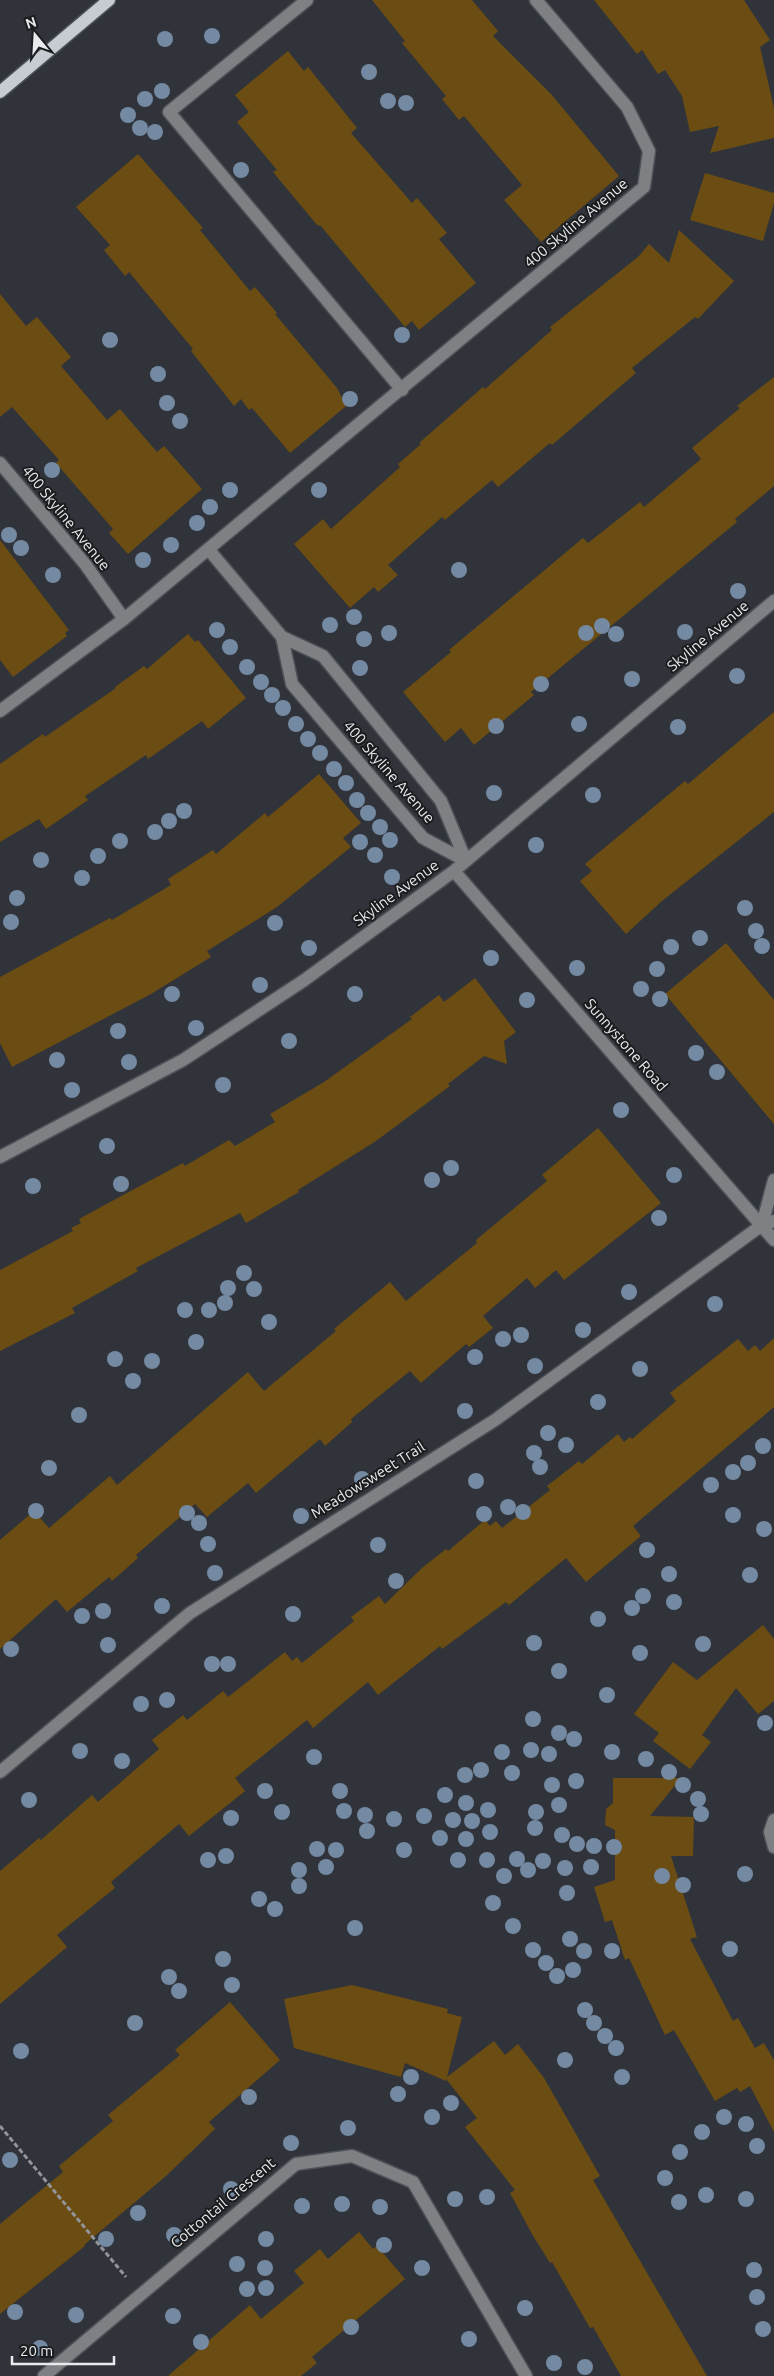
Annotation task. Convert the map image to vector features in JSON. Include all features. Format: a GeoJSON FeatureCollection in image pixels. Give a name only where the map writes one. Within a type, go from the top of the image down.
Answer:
{"type":"FeatureCollection","features":[{"type":"Feature","properties":{"kind":"main road"},"geometry":{"type":"LineString","coordinates":[[0,92],[109,0]]}},
{"type":"Feature","properties":{"kind":"street"},"geometry":{"type":"LineString","coordinates":[[307,0],[169,112],[402,390]]}},
{"type":"Feature","properties":{"kind":"street","name":"400 Skyline Avenue"},"geometry":{"type":"LineString","coordinates":[[0,711],[124,620],[644,187],[649,151],[627,107],[536,0]]}},
{"type":"Feature","properties":{"kind":"street","name":"400 Skyline Avenue"},"geometry":{"type":"LineString","coordinates":[[0,463],[85,564],[124,620]]}},
{"type":"Feature","properties":{"kind":"street","name":"400 Skyline Avenue"},"geometry":{"type":"LineString","coordinates":[[209,550],[282,637],[323,656],[441,801],[466,861]]}},
{"type":"Feature","properties":{"kind":"street","name":"Skyline Avenue"},"geometry":{"type":"LineString","coordinates":[[0,1157],[183,1060],[303,981],[454,872],[774,601]]}},
{"type":"Feature","properties":{"kind":"street","name":"400 Skyline Avenue"},"geometry":{"type":"LineString","coordinates":[[282,637],[292,684],[423,838],[466,861]]}},
{"type":"Feature","properties":{"kind":"street","name":"Sunnystone Road"},"geometry":{"type":"LineString","coordinates":[[454,872],[774,1240]]}},
{"type":"Feature","properties":{"kind":"street"},"geometry":{"type":"LineString","coordinates":[[762,1225],[774,1180]]}},
{"type":"Feature","properties":{"kind":"street","name":"Meadowsweet Trail"},"geometry":{"type":"LineString","coordinates":[[0,1772],[190,1613],[495,1420],[762,1225],[774,1221]]}},
{"type":"Feature","properties":{"kind":"street"},"geometry":{"type":"LineString","coordinates":[[774,1820],[770,1832],[774,1847]]}},
{"type":"Feature","properties":{"kind":"street","name":"Cottontail Crescent"},"geometry":{"type":"LineString","coordinates":[[44,2376],[296,2164],[352,2156],[413,2182],[526,2376]]}},
{"type":"Feature","properties":{"kind":"path"},"geometry":{"type":"LineString","coordinates":[[0,2126],[127,2278]]}},
{"type":"Feature","properties":{"kind":"building"},"geometry":{"type":"Polygon","coordinates":[[[372,0],[472,0],[498,31],[493,36],[551,94],[619,176],[541,242],[504,200],[522,185],[464,116],[459,120],[442,99],[446,96],[402,43],[405,41],[372,0]]]}},
{"type":"Feature","properties":{"kind":"building"},"geometry":{"type":"Polygon","coordinates":[[[594,0],[744,0],[770,40],[760,47],[774,108],[774,138],[710,153],[719,126],[690,132],[682,96],[665,70],[658,74],[642,50],[637,54],[594,0]]]}},
{"type":"Feature","properties":{"kind":"building"},"geometry":{"type":"Polygon","coordinates":[[[288,51],[304,71],[308,67],[357,128],[351,133],[412,203],[417,198],[447,233],[439,239],[476,283],[419,330],[412,321],[405,327],[273,172],[277,170],[237,122],[249,112],[235,95],[288,51]]]}},
{"type":"Feature","properties":{"kind":"building"},"geometry":{"type":"Polygon","coordinates":[[[138,154],[203,228],[200,230],[250,291],[255,287],[337,388],[346,406],[290,453],[252,408],[249,410],[241,399],[234,406],[191,351],[193,349],[129,272],[125,276],[104,250],[110,245],[76,207],[138,154]]]}},
{"type":"Feature","properties":{"kind":"building"},"geometry":{"type":"Polygon","coordinates":[[[705,173],[774,193],[774,203],[763,241],[690,220],[705,173]]]}},
{"type":"Feature","properties":{"kind":"building"},"geometry":{"type":"Polygon","coordinates":[[[679,230],[734,281],[698,319],[695,317],[632,368],[636,373],[552,445],[550,443],[498,487],[492,480],[445,520],[442,517],[388,565],[398,575],[378,592],[374,587],[350,608],[294,544],[323,519],[331,529],[400,467],[398,464],[421,444],[419,443],[483,387],[485,389],[552,330],[550,327],[638,257],[649,244],[669,263],[679,230]]]}},
{"type":"Feature","properties":{"kind":"building"},"geometry":{"type":"Polygon","coordinates":[[[0,294],[26,326],[37,317],[71,357],[61,366],[107,420],[120,409],[157,452],[164,446],[202,489],[128,554],[109,533],[113,529],[56,463],[59,460],[12,407],[0,417],[0,294]]]}},
{"type":"Feature","properties":{"kind":"building"},"geometry":{"type":"Polygon","coordinates":[[[774,377],[774,486],[735,519],[737,522],[531,692],[534,695],[474,745],[461,728],[445,742],[403,692],[451,652],[449,650],[583,538],[588,543],[640,502],[644,507],[701,459],[692,448],[740,408],[737,406],[774,377]]]}},
{"type":"Feature","properties":{"kind":"building"},"geometry":{"type":"Polygon","coordinates":[[[0,540],[69,630],[65,633],[67,636],[13,677],[0,660],[0,540]]]}},
{"type":"Feature","properties":{"kind":"building"},"geometry":{"type":"Polygon","coordinates":[[[188,634],[195,642],[198,640],[246,698],[208,729],[202,721],[148,759],[146,755],[85,796],[88,800],[46,829],[39,819],[0,842],[0,764],[43,734],[45,737],[116,688],[144,666],[147,669],[188,634]]]}},
{"type":"Feature","properties":{"kind":"building"},"geometry":{"type":"Polygon","coordinates":[[[774,712],[774,812],[662,901],[626,934],[580,881],[592,871],[585,864],[685,781],[688,784],[774,712]]]}},
{"type":"Feature","properties":{"kind":"building"},"geometry":{"type":"Polygon","coordinates":[[[319,774],[361,823],[343,838],[351,847],[277,907],[207,951],[211,957],[151,994],[12,1067],[0,1043],[0,977],[110,918],[112,920],[171,885],[168,879],[213,850],[216,854],[265,813],[268,817],[319,774]]]}},
{"type":"Feature","properties":{"kind":"building"},"geometry":{"type":"Polygon","coordinates":[[[726,943],[774,1000],[774,1124],[665,994],[726,943]]]}},
{"type":"Feature","properties":{"kind":"building"},"geometry":{"type":"Polygon","coordinates":[[[475,978],[516,1032],[504,1041],[507,1064],[484,1056],[448,1084],[450,1086],[376,1141],[298,1190],[299,1192],[246,1223],[240,1213],[136,1268],[138,1271],[72,1308],[75,1313],[0,1351],[0,1270],[73,1231],[71,1228],[81,1223],[79,1219],[112,1201],[183,1163],[185,1166],[229,1140],[235,1146],[275,1122],[270,1114],[324,1082],[412,1019],[410,1017],[439,995],[444,1002],[475,978]]]}},
{"type":"Feature","properties":{"kind":"building"},"geometry":{"type":"Polygon","coordinates":[[[598,1128],[661,1203],[564,1280],[556,1270],[535,1288],[527,1278],[483,1316],[493,1328],[469,1347],[466,1344],[421,1383],[410,1371],[351,1419],[352,1422],[325,1446],[320,1439],[256,1493],[248,1483],[207,1517],[195,1504],[136,1555],[138,1558],[112,1581],[109,1577],[67,1612],[56,1599],[0,1649],[0,1540],[34,1511],[49,1528],[110,1476],[117,1485],[248,1372],[264,1391],[336,1331],[334,1329],[390,1282],[406,1301],[477,1243],[476,1240],[547,1181],[542,1175],[598,1128]]]}},
{"type":"Feature","properties":{"kind":"building"},"geometry":{"type":"Polygon","coordinates":[[[774,1338],[774,1407],[633,1526],[641,1536],[586,1582],[566,1558],[509,1605],[506,1602],[442,1649],[440,1646],[378,1695],[368,1682],[313,1728],[307,1720],[235,1778],[245,1791],[189,1836],[179,1824],[111,1882],[115,1888],[57,1935],[67,1947],[0,2004],[0,1871],[39,1838],[41,1840],[92,1795],[98,1802],[159,1749],[152,1740],[183,1715],[187,1720],[223,1691],[228,1697],[285,1652],[292,1661],[297,1657],[302,1663],[354,1621],[351,1617],[379,1596],[385,1604],[422,1568],[446,1549],[448,1551],[485,1520],[490,1526],[496,1521],[502,1528],[550,1490],[547,1486],[579,1461],[582,1464],[618,1434],[624,1442],[630,1437],[632,1439],[676,1401],[670,1393],[738,1339],[748,1351],[755,1345],[760,1351],[774,1338]]]}},
{"type":"Feature","properties":{"kind":"building"},"geometry":{"type":"Polygon","coordinates":[[[763,1625],[774,1639],[774,1701],[758,1714],[736,1688],[702,1735],[711,1742],[690,1769],[653,1741],[659,1733],[634,1714],[673,1662],[697,1680],[763,1625]]]}},
{"type":"Feature","properties":{"kind":"building"},"geometry":{"type":"Polygon","coordinates":[[[613,1778],[681,1778],[650,1816],[694,1817],[693,1856],[671,1856],[697,1937],[690,1939],[733,2021],[738,2018],[755,2048],[764,2043],[774,2060],[774,2132],[750,2086],[740,2092],[737,2088],[715,2101],[674,2030],[665,2035],[629,1958],[625,1960],[612,1920],[605,1922],[594,1887],[615,1880],[615,1830],[605,1825],[606,1809],[613,1803],[613,1778]]]}},
{"type":"Feature","properties":{"kind":"building"},"geometry":{"type":"Polygon","coordinates":[[[352,1985],[448,2009],[447,2013],[462,2017],[447,2077],[494,2041],[505,2055],[518,2044],[544,2078],[600,2176],[593,2180],[707,2376],[621,2376],[593,2327],[590,2328],[552,2262],[550,2263],[532,2234],[510,2193],[515,2190],[465,2127],[477,2118],[446,2079],[446,2081],[405,2063],[401,2077],[294,2048],[284,1999],[352,1985]]]}},
{"type":"Feature","properties":{"kind":"building"},"geometry":{"type":"Polygon","coordinates":[[[230,2002],[280,2060],[209,2122],[215,2129],[166,2176],[85,2246],[0,2314],[0,2224],[63,2172],[59,2166],[113,2121],[108,2115],[180,2055],[175,2050],[230,2002]]]}},
{"type":"Feature","properties":{"kind":"building"},"geometry":{"type":"Polygon","coordinates":[[[359,2232],[373,2249],[377,2246],[405,2279],[312,2357],[317,2363],[301,2376],[168,2376],[250,2305],[261,2319],[304,2283],[294,2271],[320,2249],[328,2259],[359,2232]]]}}]}
